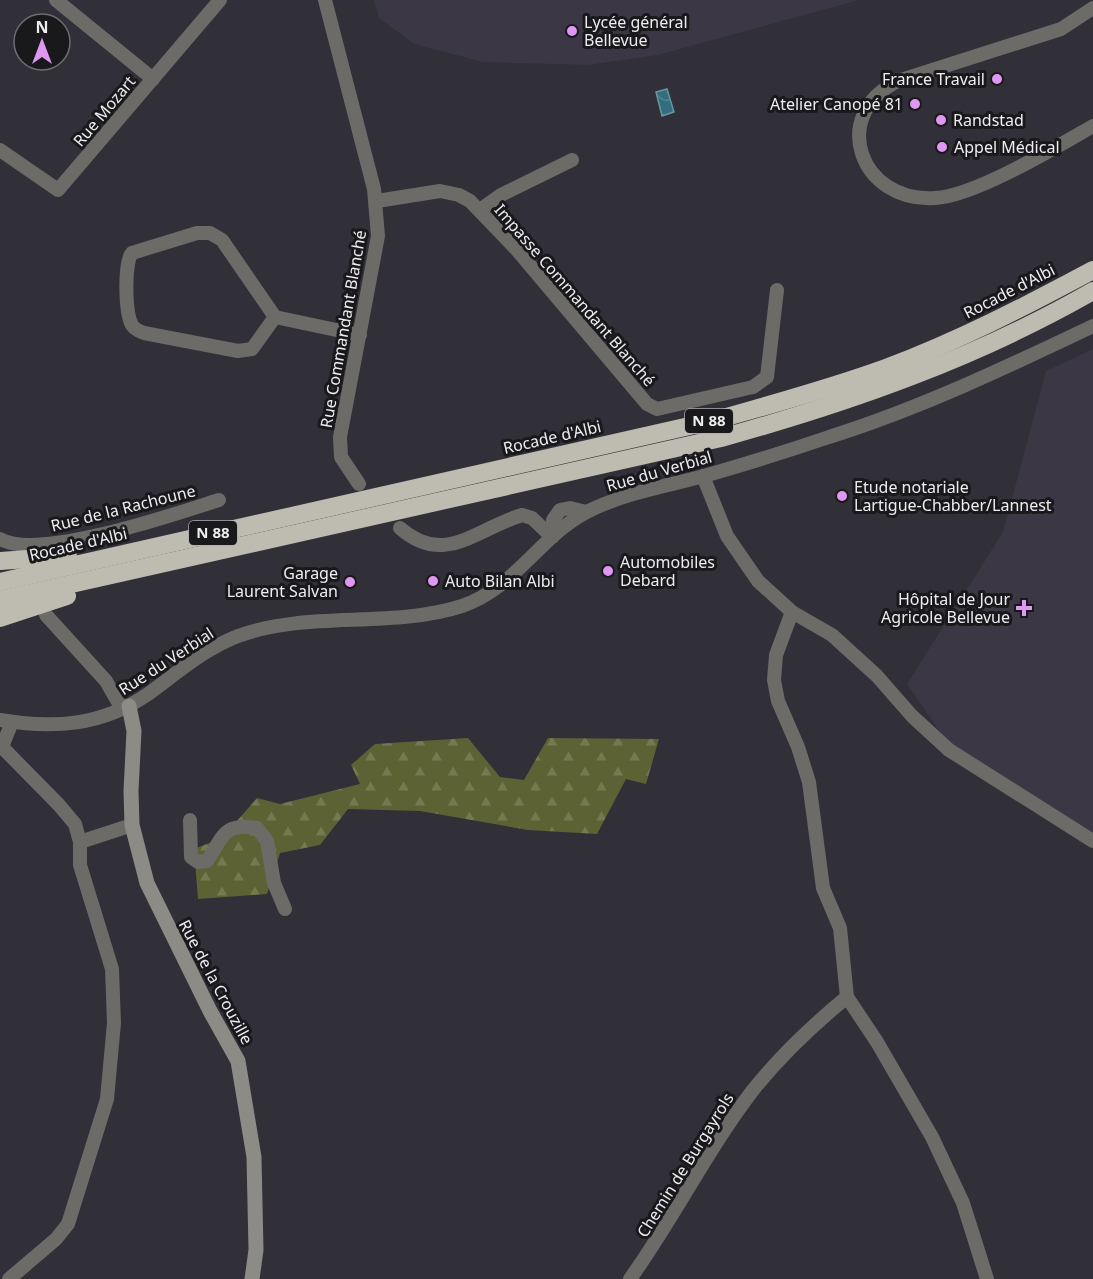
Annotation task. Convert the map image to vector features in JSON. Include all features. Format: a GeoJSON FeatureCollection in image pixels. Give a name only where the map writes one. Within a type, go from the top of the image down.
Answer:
{"type":"FeatureCollection","features":[{"type":"Feature","properties":{"kind":"highway","name":"Rocade d'Albi"},"geometry":{"type":"LineString","coordinates":[[0,582],[705,422],[787,401],[887,368],[955,339],[1093,270]]}},
{"type":"Feature","properties":{"kind":"highway","name":"N 88"},"geometry":{"type":"LineString","coordinates":[[0,600],[721,438],[807,414],[895,384],[990,344],[1093,291]]}},
{"type":"Feature","properties":{"kind":"highway"},"geometry":{"type":"LineString","coordinates":[[0,561],[14,562],[89,553],[120,554]]}},
{"type":"Feature","properties":{"kind":"highway"},"geometry":{"type":"LineString","coordinates":[[0,618],[94,588],[105,576]]}},
{"type":"Feature","properties":{"kind":"street"},"geometry":{"type":"LineString","coordinates":[[56,0],[153,79]]}},
{"type":"Feature","properties":{"kind":"street","name":"Rue Mozart"},"geometry":{"type":"LineString","coordinates":[[0,150],[58,190],[220,0]]}},
{"type":"Feature","properties":{"kind":"street","name":"Rue Commandant Blanché"},"geometry":{"type":"LineString","coordinates":[[325,0],[377,201],[378,236],[340,446],[347,470],[359,484]]}},
{"type":"Feature","properties":{"kind":"street"},"geometry":{"type":"LineString","coordinates":[[1093,8],[1061,29],[882,88],[871,101],[862,118],[859,143],[869,171],[889,189],[916,198],[937,198],[964,193],[1093,126]]}},
{"type":"Feature","properties":{"kind":"street"},"geometry":{"type":"LineString","coordinates":[[480,210],[501,195],[572,160]]}},
{"type":"Feature","properties":{"kind":"street","name":"Impasse Commandant Blanché"},"geometry":{"type":"LineString","coordinates":[[377,201],[429,192],[450,192],[470,201],[614,362],[647,404],[657,409],[753,387],[767,376],[777,290]]}},
{"type":"Feature","properties":{"kind":"street"},"geometry":{"type":"LineString","coordinates":[[275,317],[257,344],[246,351],[201,345],[135,330],[129,314],[126,267],[129,257],[132,253],[197,233],[210,233],[222,240],[275,317],[360,335]]}},
{"type":"Feature","properties":{"kind":"street","name":"Rue du Verbial"},"geometry":{"type":"LineString","coordinates":[[6,721],[63,726],[94,720],[126,707],[213,648],[239,636],[272,627],[433,615],[467,604],[497,587],[521,569],[552,537],[586,512],[622,497],[703,476],[908,410],[1093,326]]}},
{"type":"Feature","properties":{"kind":"street"},"geometry":{"type":"LineString","coordinates":[[703,476],[727,536],[758,581],[792,612],[840,642],[878,676],[912,716],[949,750],[1093,841]]}},
{"type":"Feature","properties":{"kind":"street","name":"Rue de la Rachoune"},"geometry":{"type":"LineString","coordinates":[[0,539],[8,543],[34,546],[99,534],[219,500]]}},
{"type":"Feature","properties":{"kind":"street"},"geometry":{"type":"LineString","coordinates":[[400,528],[424,545],[444,546],[522,515],[532,518],[552,537]]}},
{"type":"Feature","properties":{"kind":"street"},"geometry":{"type":"LineString","coordinates":[[792,612],[776,655],[774,680],[778,701],[798,747],[809,782],[823,888],[840,928],[847,997],[878,1042],[932,1137],[963,1203],[987,1279]]}},
{"type":"Feature","properties":{"kind":"street","name":"Rue du Verbial"},"geometry":{"type":"LineString","coordinates":[[46,615],[106,681],[126,707]]}},
{"type":"Feature","properties":{"kind":"street","name":"Rue de la Crouzille"},"geometry":{"type":"LineString","coordinates":[[126,707],[134,731],[132,825],[147,883],[162,918],[238,1061],[254,1157],[256,1250],[252,1279]]}},
{"type":"Feature","properties":{"kind":"street"},"geometry":{"type":"LineString","coordinates":[[6,721],[1,740],[2,747],[75,824],[80,842],[80,865],[112,969],[114,1023],[107,1098],[68,1224],[56,1239],[9,1279]]}},
{"type":"Feature","properties":{"kind":"street"},"geometry":{"type":"LineString","coordinates":[[190,820],[191,857],[198,862],[207,861],[223,834],[238,825],[257,828],[267,842],[274,883],[285,909]]}},
{"type":"Feature","properties":{"kind":"street"},"geometry":{"type":"LineString","coordinates":[[80,842],[132,825]]}},
{"type":"Feature","properties":{"kind":"street","name":"Chemin de Burgayrols"},"geometry":{"type":"LineString","coordinates":[[630,1279],[663,1232],[714,1147],[753,1090],[796,1041],[847,997]]}},
{"type":"Feature","properties":{"kind":"shaded area","name":"Lycée général Bellevue"},"geometry":{"type":"Polygon","coordinates":[[[374,0],[859,0],[658,55],[588,65],[483,62],[414,44],[379,18],[374,0]]]}},
{"type":"Feature","properties":{"kind":"shaded area","name":"Hôpital de Jour Agricole Bellevue"},"geometry":{"type":"Polygon","coordinates":[[[1093,349],[1093,833],[946,741],[907,684],[1003,532],[1046,371],[1093,349]]]}},
{"type":"Feature","properties":{"kind":"green space"},"geometry":{"type":"Polygon","coordinates":[[[468,738],[500,777],[524,780],[548,738],[659,739],[646,784],[626,779],[597,834],[528,830],[420,811],[348,809],[320,845],[280,853],[267,894],[198,899],[194,849],[222,838],[257,798],[280,804],[360,784],[351,765],[375,744],[468,738]]]}},
{"type":"Feature","properties":{"kind":"water"},"geometry":{"type":"Polygon","coordinates":[[[667,89],[674,112],[662,116],[656,92],[667,89]]]}},
{"type":"Feature","properties":{"kind":"place","name":"Lycée général Bellevue"},"geometry":{"type":"Point","coordinates":[572,31]}},
{"type":"Feature","properties":{"kind":"place","name":"France Travail"},"geometry":{"type":"Point","coordinates":[997,79]}},
{"type":"Feature","properties":{"kind":"place","name":"Atelier Canopé 81"},"geometry":{"type":"Point","coordinates":[915,104]}},
{"type":"Feature","properties":{"kind":"place","name":"Randstad"},"geometry":{"type":"Point","coordinates":[941,120]}},
{"type":"Feature","properties":{"kind":"place","name":"Appel Médical"},"geometry":{"type":"Point","coordinates":[942,147]}},
{"type":"Feature","properties":{"kind":"place","name":"Etude notariale Lartigue-Chabber/Lannest"},"geometry":{"type":"Point","coordinates":[842,496]}},
{"type":"Feature","properties":{"kind":"place","name":"Automobiles Debard"},"geometry":{"type":"Point","coordinates":[608,571]}},
{"type":"Feature","properties":{"kind":"place","name":"Auto Bilan Albi"},"geometry":{"type":"Point","coordinates":[433,581]}},
{"type":"Feature","properties":{"kind":"place","name":"Garage Laurent Salvan"},"geometry":{"type":"Point","coordinates":[350,582]}},
{"type":"Feature","properties":{"kind":"place","name":"Hôpital de Jour Agricole Bellevue"},"geometry":{"type":"Point","coordinates":[1024,608]}}]}
